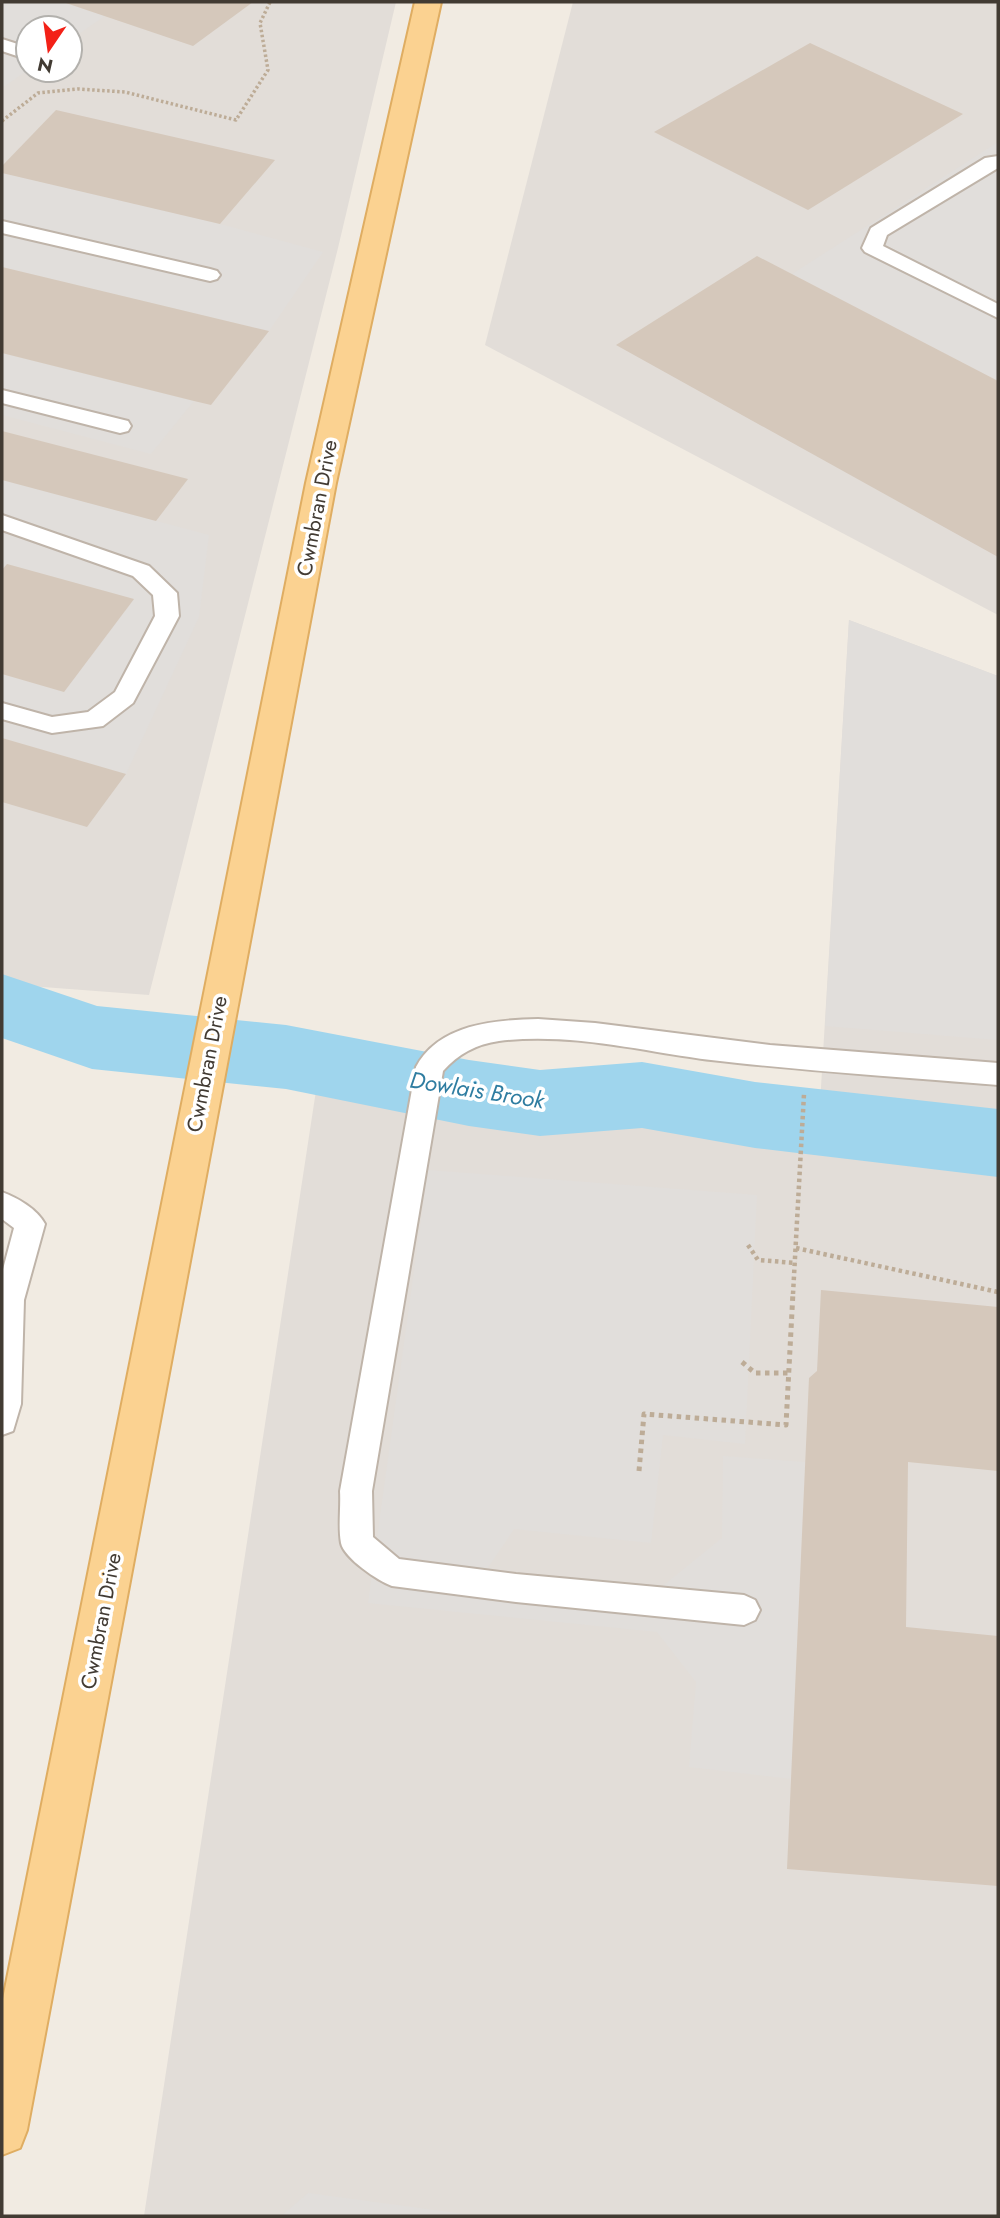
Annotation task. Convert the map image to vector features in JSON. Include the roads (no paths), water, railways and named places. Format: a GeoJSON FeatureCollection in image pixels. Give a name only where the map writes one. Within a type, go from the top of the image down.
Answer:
{"type":"FeatureCollection","features":[{"type":"Feature","properties":{"kind":"main road","name":"Cwmbran Drive"},"geometry":{"type":"LineString","coordinates":[[2,2130],[321,483],[429,2]]}},
{"type":"Feature","properties":{"kind":"lane"},"geometry":{"type":"LineString","coordinates":[[998,162],[992,162],[878,232],[872,248],[998,312]]}},
{"type":"Feature","properties":{"kind":"lane"},"geometry":{"type":"LineString","coordinates":[[2,227],[210,275]]}},
{"type":"Feature","properties":{"kind":"lane"},"geometry":{"type":"LineString","coordinates":[[2,396],[120,426]]}},
{"type":"Feature","properties":{"kind":"lane"},"geometry":{"type":"LineString","coordinates":[[2,522],[141,571],[165,593],[167,616],[124,696],[94,720],[52,725],[2,710]]}},
{"type":"Feature","properties":{"kind":"lane"},"geometry":{"type":"LineString","coordinates":[[744,1610],[516,1588],[392,1572],[357,1543],[356,1491],[430,1068],[437,1059],[468,1037],[509,1030],[590,1033],[737,1052],[998,1074]]}},
{"type":"Feature","properties":{"kind":"lane"},"geometry":{"type":"LineString","coordinates":[[2,1204],[30,1224],[9,1300],[6,1404],[2,1422]]}},
{"type":"Feature","properties":{"kind":"waterway","name":"Dowlais Brook"},"geometry":{"type":"LineString","coordinates":[[2,1005],[92,1037],[286,1057],[469,1093],[540,1103],[642,1095],[755,1115],[998,1143]]}}]}
